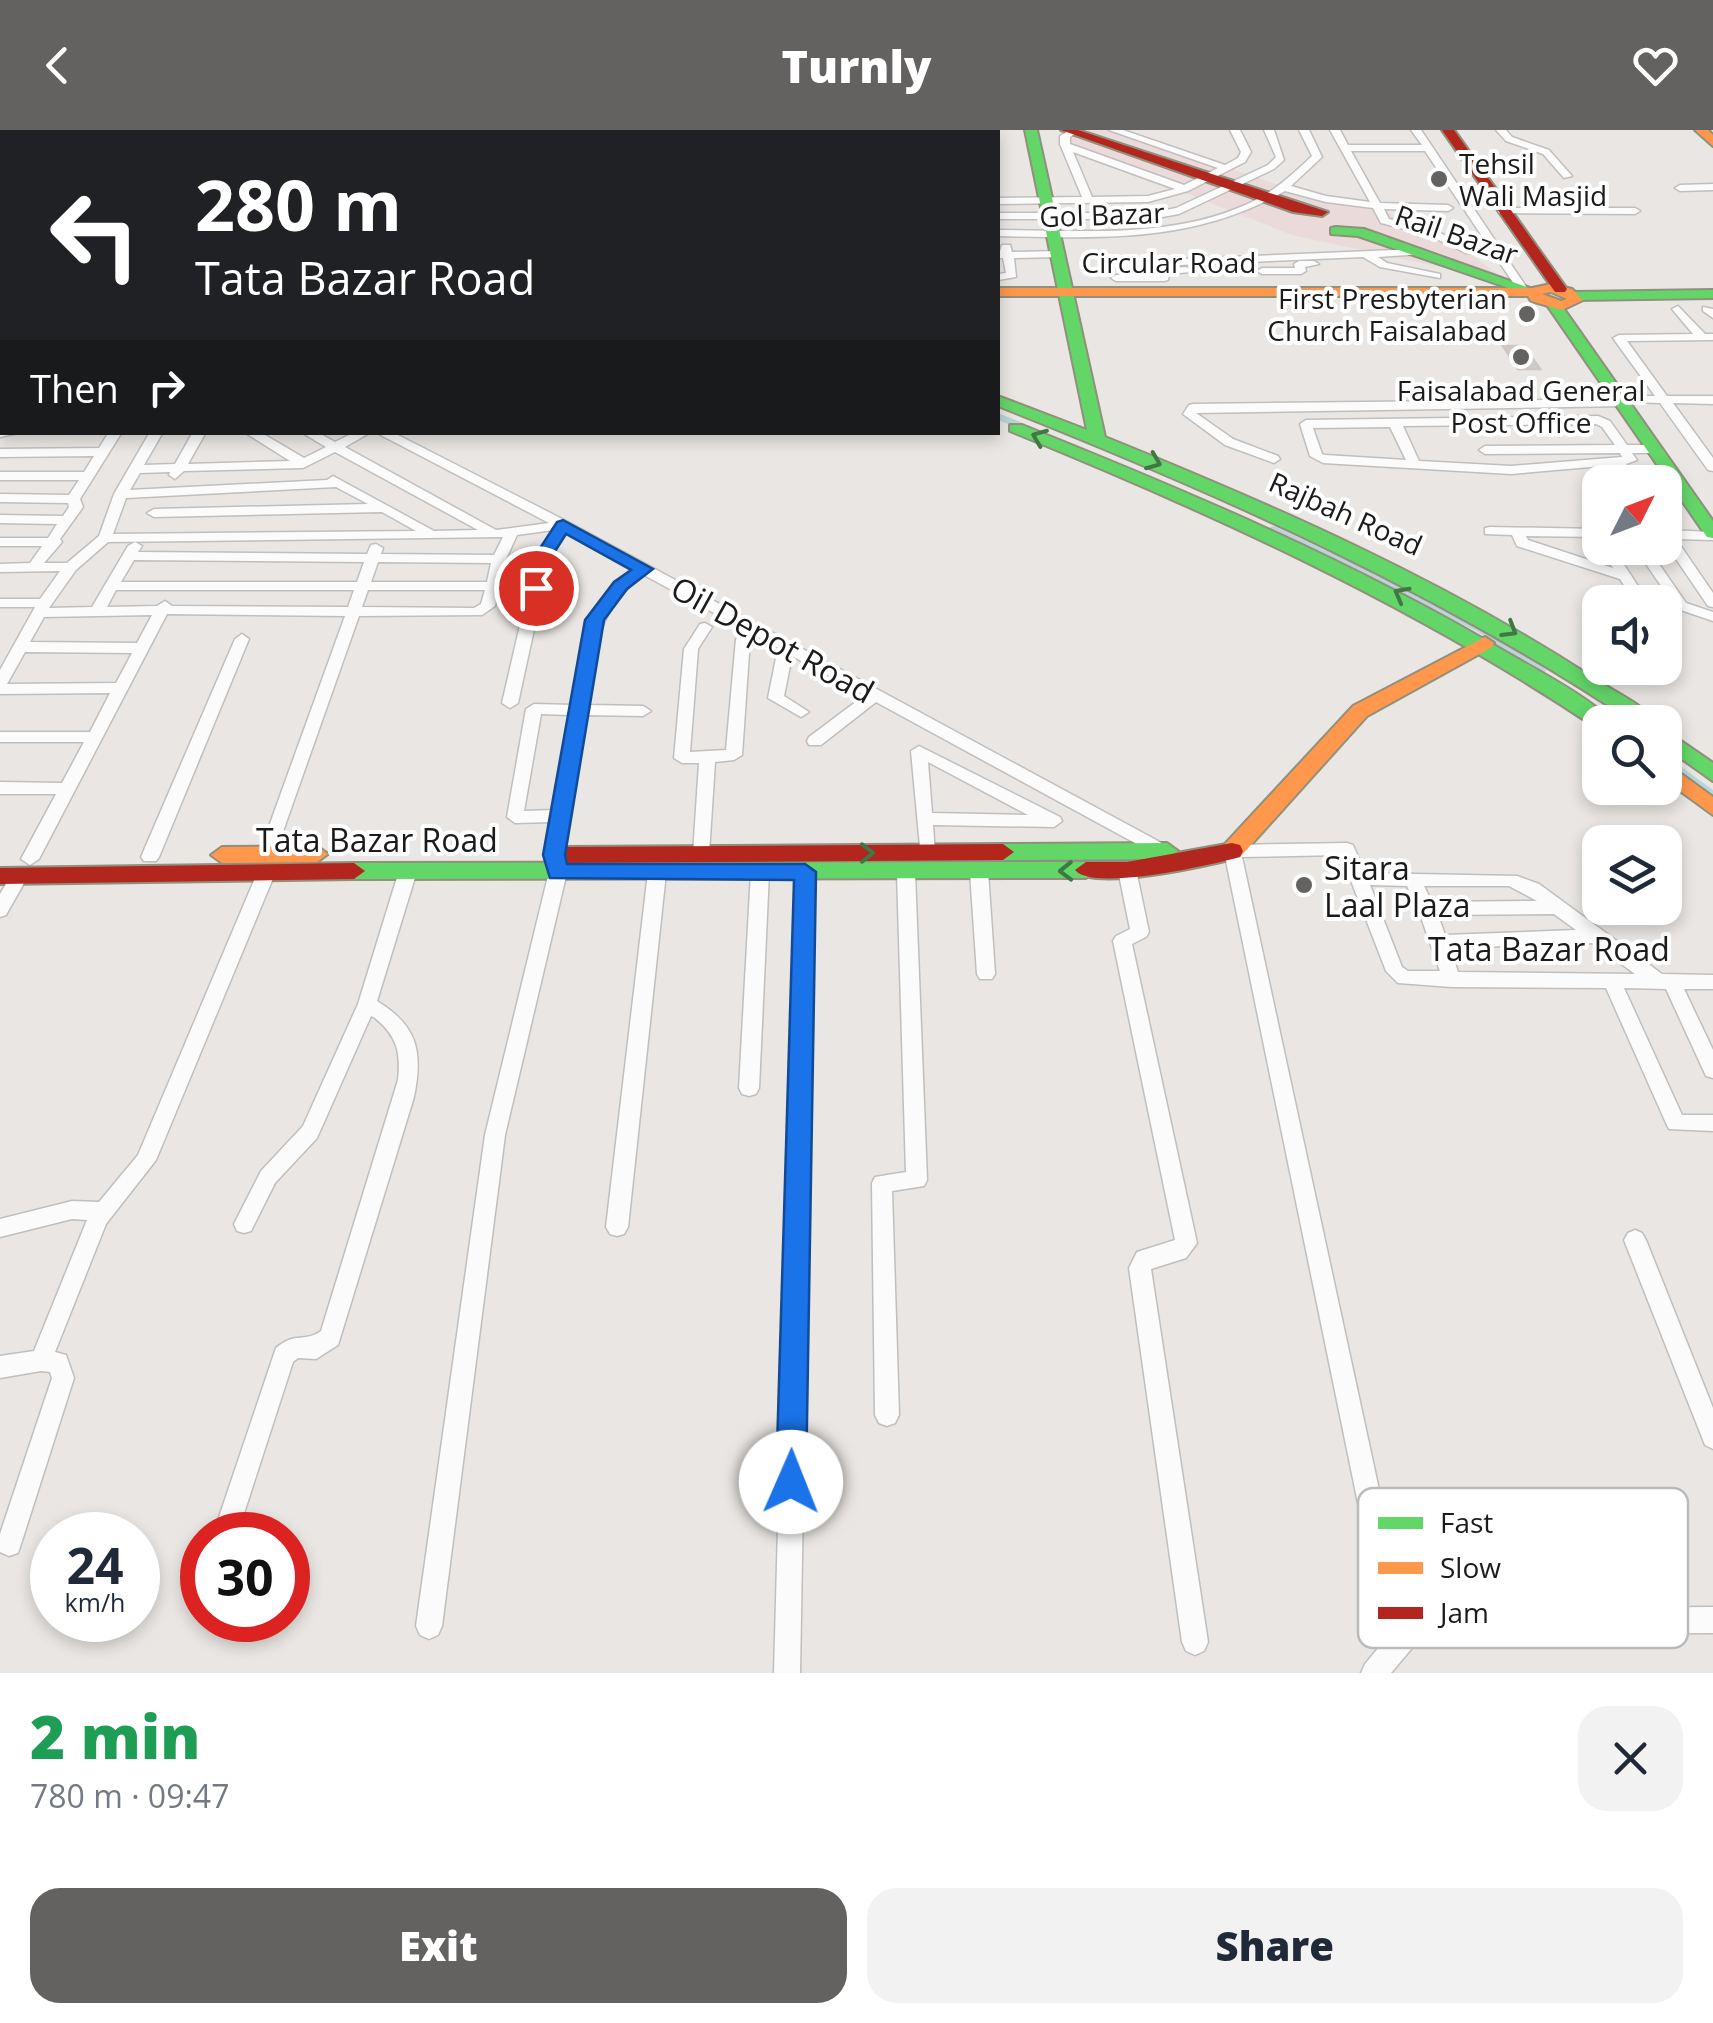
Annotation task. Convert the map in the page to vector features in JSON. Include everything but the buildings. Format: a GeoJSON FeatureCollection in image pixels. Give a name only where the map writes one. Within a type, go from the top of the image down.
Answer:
{"type":"FeatureCollection","features":[{"type":"Feature","properties":{"kind":"main road"},"geometry":{"type":"LineString","coordinates":[[1031,130],[1096,439]]}},
{"type":"Feature","properties":{"kind":"main road"},"geometry":{"type":"LineString","coordinates":[[1448,130],[1504,211],[1553,294]]}},
{"type":"Feature","properties":{"kind":"main road"},"geometry":{"type":"LineString","coordinates":[[1701,130],[1713,142]]}},
{"type":"Feature","properties":{"kind":"main road","name":"Rail Bazar"},"geometry":{"type":"LineString","coordinates":[[1070,136],[1223,178],[1296,206],[1343,214],[1354,235],[1553,294]]}},
{"type":"Feature","properties":{"kind":"main road"},"geometry":{"type":"LineString","coordinates":[[1432,139],[1713,508]]}},
{"type":"Feature","properties":{"kind":"main road"},"geometry":{"type":"LineString","coordinates":[[1553,294],[1712,305]]}},
{"type":"Feature","properties":{"kind":"main road"},"geometry":{"type":"LineString","coordinates":[[1000,296],[1553,294],[1712,305]]}},
{"type":"Feature","properties":{"kind":"main road"},"geometry":{"type":"LineString","coordinates":[[1628,401],[1655,449],[1713,534]]}},
{"type":"Feature","properties":{"kind":"main road","name":"Rajbah Road"},"geometry":{"type":"LineString","coordinates":[[1000,402],[1374,556],[1459,600],[1590,698],[1594,705]]}},
{"type":"Feature","properties":{"kind":"main road","name":"Rajbah Road"},"geometry":{"type":"LineString","coordinates":[[1000,422],[1344,565],[1606,705]]}},
{"type":"Feature","properties":{"kind":"main road"},"geometry":{"type":"LineString","coordinates":[[1232,852],[1360,711],[1485,643]]}},
{"type":"Feature","properties":{"kind":"main road"},"geometry":{"type":"LineString","coordinates":[[1682,750],[1713,774]]}},
{"type":"Feature","properties":{"kind":"main road"},"geometry":{"type":"LineString","coordinates":[[1682,783],[1713,808]]}},
{"type":"Feature","properties":{"kind":"main road","name":"Tata Bazar Road"},"geometry":{"type":"LineString","coordinates":[[16,871],[150,858],[556,864],[657,873],[1126,870],[1232,852]]}},
{"type":"Feature","properties":{"kind":"main road","name":"Tata Bazar Road"},"geometry":{"type":"LineString","coordinates":[[0,859],[16,871],[267,862],[408,871],[701,854],[1232,852]]}},
{"type":"Feature","properties":{"kind":"street"},"geometry":{"type":"LineString","coordinates":[[1114,130],[1223,178]]}},
{"type":"Feature","properties":{"kind":"street"},"geometry":{"type":"LineString","coordinates":[[1002,255],[1088,199],[1148,199],[1223,178],[1246,152],[1235,130]]}},
{"type":"Feature","properties":{"kind":"street","name":"Gol Bazar"},"geometry":{"type":"LineString","coordinates":[[1000,216],[1052,226],[1179,212],[1223,178],[1281,158],[1269,130]]}},
{"type":"Feature","properties":{"kind":"street"},"geometry":{"type":"LineString","coordinates":[[1296,206],[1318,157],[1304,130]]}},
{"type":"Feature","properties":{"kind":"street"},"geometry":{"type":"LineString","coordinates":[[1335,130],[1385,220],[1436,234],[1444,242],[1470,251]]}},
{"type":"Feature","properties":{"kind":"street"},"geometry":{"type":"LineString","coordinates":[[1416,130],[1432,139]]}},
{"type":"Feature","properties":{"kind":"street"},"geometry":{"type":"LineString","coordinates":[[1501,130],[1509,139],[1546,152],[1567,176]]}},
{"type":"Feature","properties":{"kind":"street"},"geometry":{"type":"LineString","coordinates":[[1070,136],[1088,199]]}},
{"type":"Feature","properties":{"kind":"street"},"geometry":{"type":"LineString","coordinates":[[1070,136],[1185,189]]}},
{"type":"Feature","properties":{"kind":"street"},"geometry":{"type":"LineString","coordinates":[[1344,148],[1432,139]]}},
{"type":"Feature","properties":{"kind":"street"},"geometry":{"type":"LineString","coordinates":[[1700,171],[1713,186]]}},
{"type":"Feature","properties":{"kind":"street"},"geometry":{"type":"LineString","coordinates":[[1695,204],[1680,188],[1713,186]]}},
{"type":"Feature","properties":{"kind":"street"},"geometry":{"type":"LineString","coordinates":[[1000,278],[1012,276],[1002,255],[1000,232],[1052,226],[1171,232],[1318,199],[1342,198],[1378,208],[1448,208]]}},
{"type":"Feature","properties":{"kind":"street"},"geometry":{"type":"LineString","coordinates":[[1000,201],[1052,226]]}},
{"type":"Feature","properties":{"kind":"street"},"geometry":{"type":"LineString","coordinates":[[1504,211],[1635,211]]}},
{"type":"Feature","properties":{"kind":"street"},"geometry":{"type":"LineString","coordinates":[[1110,265],[1146,265],[1151,260],[1280,260],[1284,256],[1309,254],[1354,235],[1384,266],[1436,276]]}},
{"type":"Feature","properties":{"kind":"street"},"geometry":{"type":"LineString","coordinates":[[1116,278],[1164,278],[1166,270],[1301,271],[1299,264],[1314,264],[1309,254]]}},
{"type":"Feature","properties":{"kind":"street"},"geometry":{"type":"LineString","coordinates":[[1678,309],[1713,346]]}},
{"type":"Feature","properties":{"kind":"street"},"geometry":{"type":"LineString","coordinates":[[1707,337],[1620,336],[1713,467]]}},
{"type":"Feature","properties":{"kind":"street"},"geometry":{"type":"LineString","coordinates":[[1274,459],[1228,442],[1189,414],[1192,408],[1713,400]]}},
{"type":"Feature","properties":{"kind":"street"},"geometry":{"type":"LineString","coordinates":[[1625,465],[1621,455],[1606,424],[1598,420],[1306,424],[1318,458],[1512,470],[1548,467],[1621,455],[1655,449]]}},
{"type":"Feature","properties":{"kind":"street"},"geometry":{"type":"LineString","coordinates":[[1394,421],[1413,462]]}},
{"type":"Feature","properties":{"kind":"street"},"geometry":{"type":"LineString","coordinates":[[72,499],[114,435]]}},
{"type":"Feature","properties":{"kind":"street"},"geometry":{"type":"LineString","coordinates":[[121,688],[0,686],[42,608],[71,567],[106,538],[121,494],[155,435]]}},
{"type":"Feature","properties":{"kind":"street"},"geometry":{"type":"LineString","coordinates":[[98,611],[198,435]]}},
{"type":"Feature","properties":{"kind":"street"},"geometry":{"type":"LineString","coordinates":[[255,435],[432,534]]}},
{"type":"Feature","properties":{"kind":"street"},"geometry":{"type":"LineString","coordinates":[[312,435],[503,533]]}},
{"type":"Feature","properties":{"kind":"street"},"geometry":{"type":"LineString","coordinates":[[136,469],[304,464],[360,435]]}},
{"type":"Feature","properties":{"kind":"street","name":"Oil Depot Road"},"geometry":{"type":"LineString","coordinates":[[387,435],[563,525],[1163,851]]}},
{"type":"Feature","properties":{"kind":"street"},"geometry":{"type":"LineString","coordinates":[[1484,450],[1532,443],[1621,455]]}},
{"type":"Feature","properties":{"kind":"street"},"geometry":{"type":"LineString","coordinates":[[1532,443],[1548,467]]}},
{"type":"Feature","properties":{"kind":"street"},"geometry":{"type":"LineString","coordinates":[[0,453],[104,452]]}},
{"type":"Feature","properties":{"kind":"street"},"geometry":{"type":"LineString","coordinates":[[0,476],[88,476]]}},
{"type":"Feature","properties":{"kind":"street"},"geometry":{"type":"LineString","coordinates":[[121,494],[339,484]]}},
{"type":"Feature","properties":{"kind":"street"},"geometry":{"type":"LineString","coordinates":[[0,498],[72,499]]}},
{"type":"Feature","properties":{"kind":"street"},"geometry":{"type":"LineString","coordinates":[[34,567],[76,507],[72,499]]}},
{"type":"Feature","properties":{"kind":"street"},"geometry":{"type":"LineString","coordinates":[[154,513],[384,508]]}},
{"type":"Feature","properties":{"kind":"street"},"geometry":{"type":"LineString","coordinates":[[0,519],[66,520]]}},
{"type":"Feature","properties":{"kind":"street"},"geometry":{"type":"LineString","coordinates":[[106,538],[503,533],[563,525]]}},
{"type":"Feature","properties":{"kind":"street"},"geometry":{"type":"LineString","coordinates":[[510,703],[544,556],[563,525]]}},
{"type":"Feature","properties":{"kind":"street"},"geometry":{"type":"LineString","coordinates":[[1490,531],[1582,533]]}},
{"type":"Feature","properties":{"kind":"street"},"geometry":{"type":"LineString","coordinates":[[1518,532],[1522,543],[1624,576]]}},
{"type":"Feature","properties":{"kind":"street"},"geometry":{"type":"LineString","coordinates":[[1563,532],[1581,562]]}},
{"type":"Feature","properties":{"kind":"street"},"geometry":{"type":"LineString","coordinates":[[0,603],[98,611],[478,612],[488,606],[503,533]]}},
{"type":"Feature","properties":{"kind":"street"},"geometry":{"type":"LineString","coordinates":[[1682,533],[1713,534]]}},
{"type":"Feature","properties":{"kind":"street"},"geometry":{"type":"LineString","coordinates":[[41,1360],[104,1212],[146,1160],[267,862],[361,585],[383,534]]}},
{"type":"Feature","properties":{"kind":"street"},"geometry":{"type":"LineString","coordinates":[[0,910],[16,871],[68,788],[201,535]]}},
{"type":"Feature","properties":{"kind":"street"},"geometry":{"type":"LineString","coordinates":[[0,542],[55,542]]}},
{"type":"Feature","properties":{"kind":"street"},"geometry":{"type":"LineString","coordinates":[[129,556],[499,559]]}},
{"type":"Feature","properties":{"kind":"street"},"geometry":{"type":"LineString","coordinates":[[1682,557],[1713,603]]}},
{"type":"Feature","properties":{"kind":"street"},"geometry":{"type":"LineString","coordinates":[[1617,565],[1629,585]]}},
{"type":"Feature","properties":{"kind":"street"},"geometry":{"type":"LineString","coordinates":[[0,568],[71,567]]}},
{"type":"Feature","properties":{"kind":"street"},"geometry":{"type":"LineString","coordinates":[[429,1626],[494,1135],[556,864],[576,710],[595,620],[620,586],[644,569]]}},
{"type":"Feature","properties":{"kind":"street"},"geometry":{"type":"LineString","coordinates":[[112,586],[494,586]]}},
{"type":"Feature","properties":{"kind":"street"},"geometry":{"type":"LineString","coordinates":[[1682,606],[1713,617]]}},
{"type":"Feature","properties":{"kind":"street"},"geometry":{"type":"LineString","coordinates":[[705,627],[691,649],[682,758],[734,755],[744,639]]}},
{"type":"Feature","properties":{"kind":"street"},"geometry":{"type":"LineString","coordinates":[[150,858],[242,639]]}},
{"type":"Feature","properties":{"kind":"street"},"geometry":{"type":"LineString","coordinates":[[786,646],[776,698],[801,712]]}},
{"type":"Feature","properties":{"kind":"street"},"geometry":{"type":"LineString","coordinates":[[20,647],[142,648]]}},
{"type":"Feature","properties":{"kind":"street"},"geometry":{"type":"LineString","coordinates":[[816,741],[875,694]]}},
{"type":"Feature","properties":{"kind":"street"},"geometry":{"type":"LineString","coordinates":[[560,816],[515,817],[534,709],[643,711]]}},
{"type":"Feature","properties":{"kind":"street"},"geometry":{"type":"LineString","coordinates":[[0,737],[95,737]]}},
{"type":"Feature","properties":{"kind":"street"},"geometry":{"type":"LineString","coordinates":[[924,819],[1054,821],[919,751],[926,852]]}},
{"type":"Feature","properties":{"kind":"street"},"geometry":{"type":"LineString","coordinates":[[701,854],[707,756]]}},
{"type":"Feature","properties":{"kind":"street"},"geometry":{"type":"LineString","coordinates":[[0,788],[68,788]]}},
{"type":"Feature","properties":{"kind":"street","name":"Tata Bazar Road"},"geometry":{"type":"LineString","coordinates":[[1232,852],[1340,847],[1352,853],[1395,971],[1414,980],[1713,982]]}},
{"type":"Feature","properties":{"kind":"street"},"geometry":{"type":"LineString","coordinates":[[1232,852],[1365,1488]]}},
{"type":"Feature","properties":{"kind":"street"},"geometry":{"type":"LineString","coordinates":[[1126,870],[1140,932],[1122,941],[1186,1243],[1178,1251],[1145,1259],[1140,1268],[1195,1642]]}},
{"type":"Feature","properties":{"kind":"street"},"geometry":{"type":"LineString","coordinates":[[244,1224],[268,1177],[310,1132],[367,1004],[408,871]]}},
{"type":"Feature","properties":{"kind":"street"},"geometry":{"type":"LineString","coordinates":[[748,1088],[760,872]]}},
{"type":"Feature","properties":{"kind":"street"},"geometry":{"type":"LineString","coordinates":[[786,1673],[805,872]]}},
{"type":"Feature","properties":{"kind":"street"},"geometry":{"type":"LineString","coordinates":[[886,1415],[882,1183],[917,1180],[906,872]]}},
{"type":"Feature","properties":{"kind":"street"},"geometry":{"type":"LineString","coordinates":[[979,872],[986,974]]}},
{"type":"Feature","properties":{"kind":"street"},"geometry":{"type":"LineString","coordinates":[[617,1227],[657,873]]}},
{"type":"Feature","properties":{"kind":"street"},"geometry":{"type":"LineString","coordinates":[[1412,878],[1452,980]]}},
{"type":"Feature","properties":{"kind":"street"},"geometry":{"type":"LineString","coordinates":[[1362,879],[1511,880],[1664,980],[1713,1070]]}},
{"type":"Feature","properties":{"kind":"street"},"geometry":{"type":"LineString","coordinates":[[1426,909],[1557,907]]}},
{"type":"Feature","properties":{"kind":"street"},"geometry":{"type":"LineString","coordinates":[[1438,942],[1596,936]]}},
{"type":"Feature","properties":{"kind":"street"},"geometry":{"type":"LineString","coordinates":[[1611,979],[1676,1124],[1713,1124]]}},
{"type":"Feature","properties":{"kind":"street"},"geometry":{"type":"LineString","coordinates":[[233,1512],[284,1356],[294,1346],[316,1348],[330,1338],[404,1097],[411,1068],[404,1034],[399,1024],[367,1004]]}},
{"type":"Feature","properties":{"kind":"street"},"geometry":{"type":"LineString","coordinates":[[0,1228],[72,1210],[104,1212]]}},
{"type":"Feature","properties":{"kind":"street"},"geometry":{"type":"LineString","coordinates":[[1635,1240],[1713,1437]]}},
{"type":"Feature","properties":{"kind":"street"},"geometry":{"type":"LineString","coordinates":[[0,1367],[41,1360],[58,1363],[63,1378],[9,1544]]}},
{"type":"Feature","properties":{"kind":"street"},"geometry":{"type":"LineString","coordinates":[[1688,1620],[1713,1620]]}},
{"type":"Feature","properties":{"kind":"street"},"geometry":{"type":"LineString","coordinates":[[1374,1673],[1395,1648]]}},
{"type":"Feature","properties":{"kind":"shaded area"},"geometry":{"type":"Polygon","coordinates":[[[1068,130],[1116,130],[1320,199],[1378,208],[1466,250],[1505,281],[1292,235],[1070,147],[1068,130]]]}},
{"type":"Feature","properties":{"kind":"waterway"},"geometry":{"type":"LineString","coordinates":[[1000,417],[1031,430]]}},
{"type":"Feature","properties":{"kind":"waterway"},"geometry":{"type":"LineString","coordinates":[[1274,529],[1482,629],[1540,670]]}},
{"type":"Feature","properties":{"kind":"waterway"},"geometry":{"type":"LineString","coordinates":[[1682,773],[1713,797]]}},
{"type":"Feature","properties":{"kind":"traffic: fast"},"geometry":{"type":"LineString","coordinates":[[1031,130],[1097,439]]}},
{"type":"Feature","properties":{"kind":"traffic: fast"},"geometry":{"type":"LineString","coordinates":[[1336,231],[1359,232],[1534,292]]}},
{"type":"Feature","properties":{"kind":"traffic: fast"},"geometry":{"type":"LineString","coordinates":[[1575,296],[1713,294]]}},
{"type":"Feature","properties":{"kind":"traffic: fast"},"geometry":{"type":"LineString","coordinates":[[1554,305],[1713,533]]}},
{"type":"Feature","properties":{"kind":"traffic: fast"},"geometry":{"type":"LineString","coordinates":[[1000,402],[1167,468],[1332,542],[1492,625],[1621,705]]}},
{"type":"Feature","properties":{"kind":"traffic: fast"},"geometry":{"type":"LineString","coordinates":[[1016,428],[1318,558],[1462,634],[1582,709]]}},
{"type":"Feature","properties":{"kind":"traffic: fast"},"geometry":{"type":"LineString","coordinates":[[1682,750],[1713,774]]}},
{"type":"Feature","properties":{"kind":"traffic: fast"},"geometry":{"type":"LineString","coordinates":[[1003,852],[1167,851]]}},
{"type":"Feature","properties":{"kind":"traffic: fast"},"geometry":{"type":"LineString","coordinates":[[354,871],[1086,870]]}},
{"type":"Feature","properties":{"kind":"traffic: slow"},"geometry":{"type":"LineString","coordinates":[[1701,130],[1713,142]]}},
{"type":"Feature","properties":{"kind":"traffic: slow"},"geometry":{"type":"LineString","coordinates":[[1562,289],[1576,300],[1562,306],[1536,298],[1534,292],[1562,289]]}},
{"type":"Feature","properties":{"kind":"traffic: slow"},"geometry":{"type":"LineString","coordinates":[[1000,292],[1534,292]]}},
{"type":"Feature","properties":{"kind":"traffic: slow"},"geometry":{"type":"LineString","coordinates":[[1232,851],[1360,711],[1485,643]]}},
{"type":"Feature","properties":{"kind":"traffic: slow"},"geometry":{"type":"LineString","coordinates":[[1682,783],[1713,808]]}},
{"type":"Feature","properties":{"kind":"traffic: slow"},"geometry":{"type":"LineString","coordinates":[[222,855],[317,854]]}},
{"type":"Feature","properties":{"kind":"traffic: jam"},"geometry":{"type":"LineString","coordinates":[[1067,130],[1298,209],[1322,212]]}},
{"type":"Feature","properties":{"kind":"traffic: jam"},"geometry":{"type":"LineString","coordinates":[[1448,130],[1560,289]]}},
{"type":"Feature","properties":{"kind":"traffic: jam"},"geometry":{"type":"LineString","coordinates":[[1086,870],[1127,870],[1232,851]]}},
{"type":"Feature","properties":{"kind":"traffic: jam"},"geometry":{"type":"LineString","coordinates":[[562,855],[1003,852]]}},
{"type":"Feature","properties":{"kind":"traffic: jam"},"geometry":{"type":"LineString","coordinates":[[0,876],[354,871]]}},
{"type":"Feature","properties":{"kind":"place","name":"Tehsil Wali Masjid"},"geometry":{"type":"Point","coordinates":[1439,179]}},
{"type":"Feature","properties":{"kind":"place","name":"First Presbyterian Church Faisalabad"},"geometry":{"type":"Point","coordinates":[1527,314]}},
{"type":"Feature","properties":{"kind":"place","name":"Faisalabad General Post Office"},"geometry":{"type":"Point","coordinates":[1521,357]}},
{"type":"Feature","properties":{"kind":"place","name":"Sitara Laal Plaza"},"geometry":{"type":"Point","coordinates":[1304,885]}},
{"type":"Feature","properties":{"kind":"route"},"geometry":{"type":"LineString","coordinates":[[536,588],[544,556],[563,525],[644,569],[620,586],[595,620],[576,710],[554,855],[558,872],[805,872],[791,1482]]}}]}
